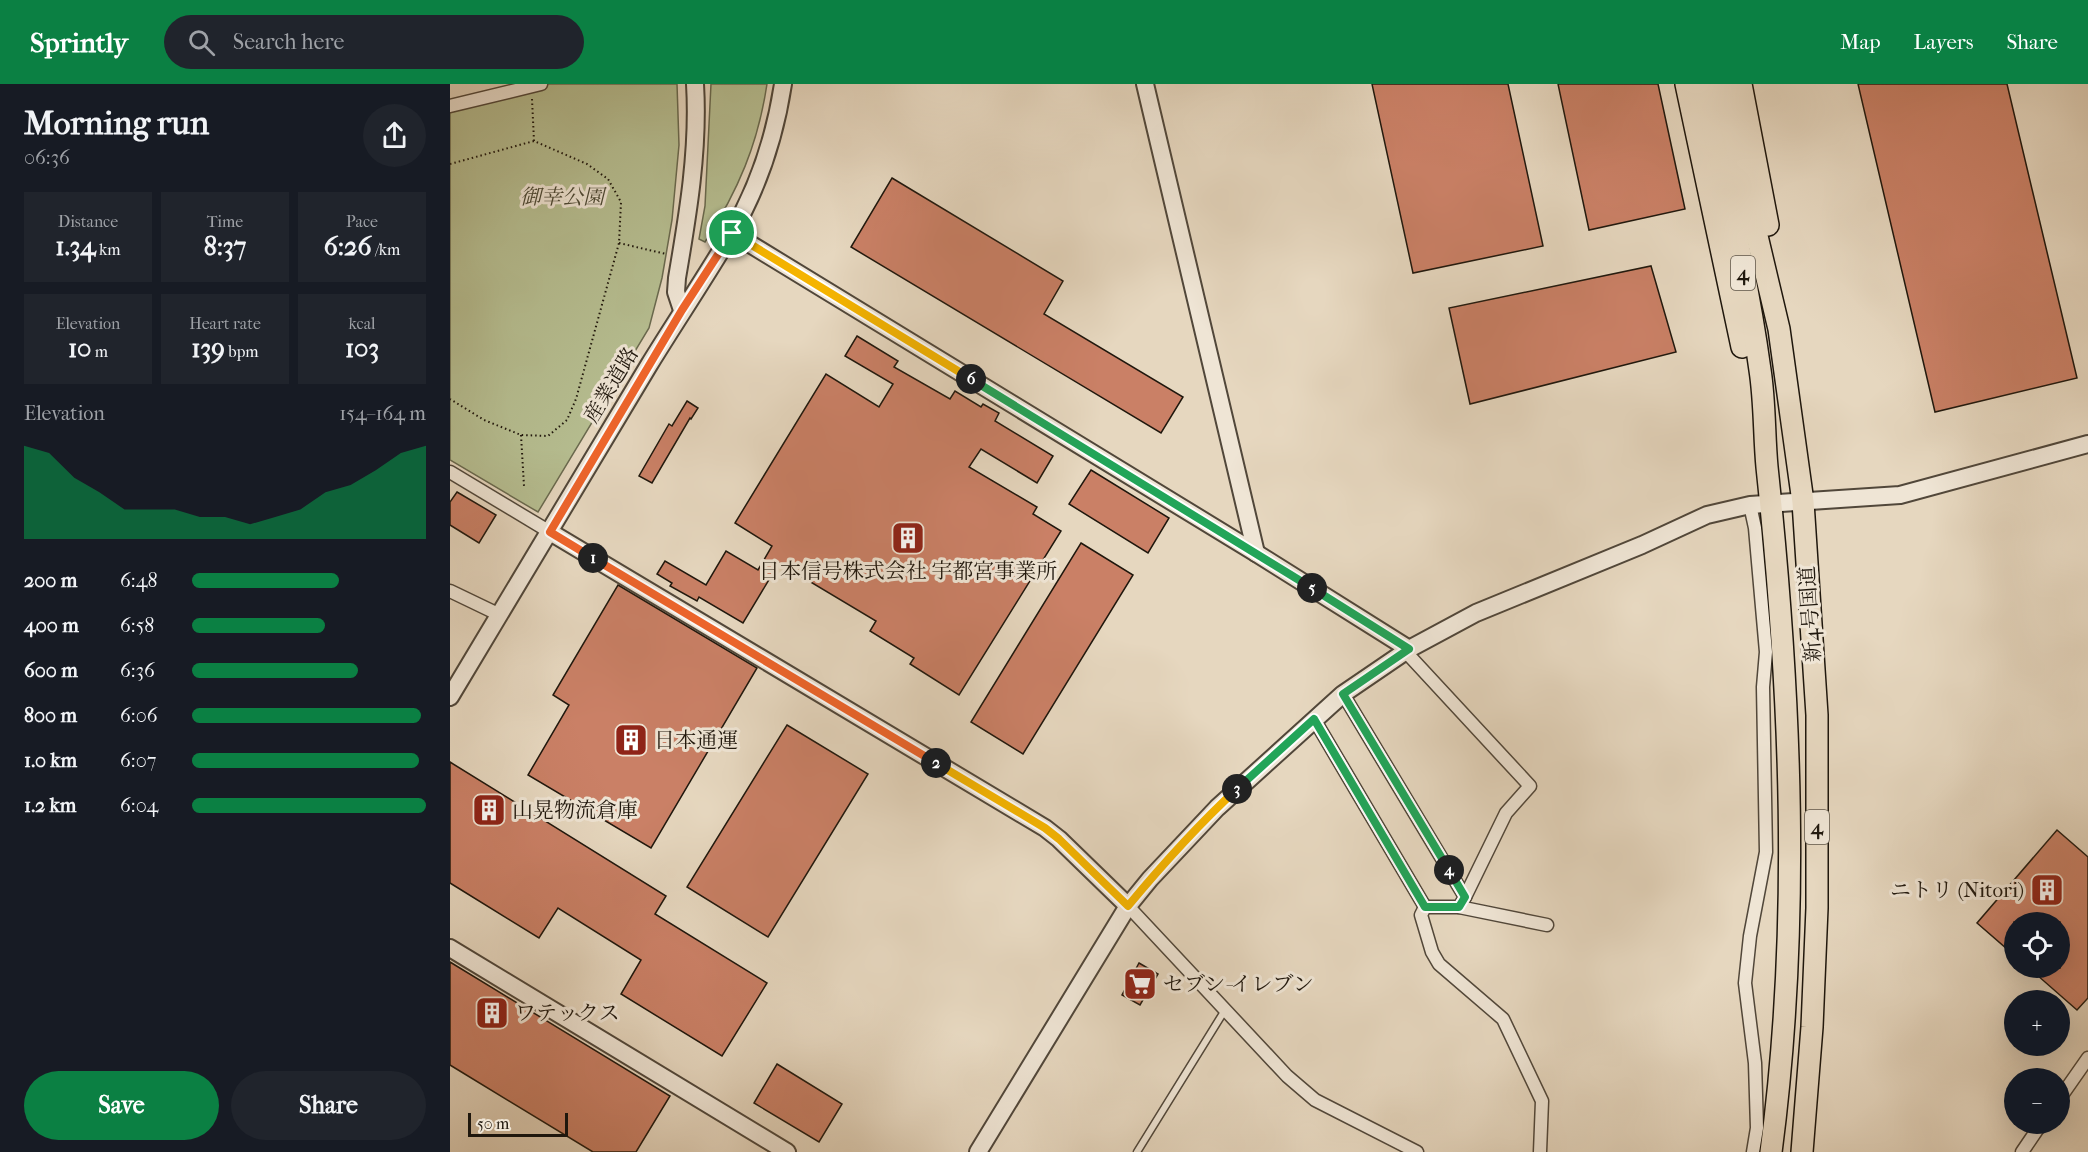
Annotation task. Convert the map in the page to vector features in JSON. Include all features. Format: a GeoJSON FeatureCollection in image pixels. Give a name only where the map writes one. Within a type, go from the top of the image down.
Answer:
{"type":"FeatureCollection","features":[{"type":"Feature","properties":{"kind":"highway"},"geometry":{"type":"LineString","coordinates":[[1686,84],[1767,465]]}},
{"type":"Feature","properties":{"kind":"highway","name":"新4号国道"},"geometry":{"type":"LineString","coordinates":[[1703,84],[1738,242],[1759,360],[1787,716],[1790,832],[1788,969],[1771,1152]]}},
{"type":"Feature","properties":{"kind":"highway","name":"新4号国道"},"geometry":{"type":"LineString","coordinates":[[1721,84],[1779,329],[1803,502],[1817,715],[1817,908],[1812,1027],[1802,1152]]}},
{"type":"Feature","properties":{"kind":"highway"},"geometry":{"type":"LineString","coordinates":[[1741,84],[1781,292],[1779,329]]}},
{"type":"Feature","properties":{"kind":"street"},"geometry":{"type":"LineString","coordinates":[[682,310],[676,292],[693,179],[695,84]]}},
{"type":"Feature","properties":{"kind":"street","name":"産業道路"},"geometry":{"type":"LineString","coordinates":[[450,697],[682,310],[732,233],[747,203],[766,154],[778,114],[783,84]]}},
{"type":"Feature","properties":{"kind":"street"},"geometry":{"type":"LineString","coordinates":[[1145,84],[1256,553]]}},
{"type":"Feature","properties":{"kind":"street"},"geometry":{"type":"LineString","coordinates":[[450,106],[536,85]]}},
{"type":"Feature","properties":{"kind":"street"},"geometry":{"type":"LineString","coordinates":[[732,233],[1256,553],[1407,650],[1530,786],[1506,813],[1462,902]]}},
{"type":"Feature","properties":{"kind":"street"},"geometry":{"type":"LineString","coordinates":[[978,1152],[1128,906],[1150,879],[1217,808],[1314,719],[1343,694],[1407,650],[1476,613],[1642,545],[1707,515],[1750,506],[1900,495],[2088,444]]}},
{"type":"Feature","properties":{"kind":"street"},"geometry":{"type":"LineString","coordinates":[[450,472],[1045,828],[1128,906],[1287,1076],[1315,1101],[1417,1152]]}},
{"type":"Feature","properties":{"kind":"street"},"geometry":{"type":"LineString","coordinates":[[1750,506],[1755,528],[1766,652],[1764,687],[1766,852],[1749,936],[1746,983],[1755,1063],[1757,1128],[1753,1152]]}},
{"type":"Feature","properties":{"kind":"street"},"geometry":{"type":"LineString","coordinates":[[450,591],[500,615]]}},
{"type":"Feature","properties":{"kind":"street"},"geometry":{"type":"LineString","coordinates":[[1343,694],[1462,902]]}},
{"type":"Feature","properties":{"kind":"street"},"geometry":{"type":"LineString","coordinates":[[1314,719],[1425,907]]}},
{"type":"Feature","properties":{"kind":"street"},"geometry":{"type":"LineString","coordinates":[[1425,907],[1462,902],[1547,925]]}},
{"type":"Feature","properties":{"kind":"street"},"geometry":{"type":"LineString","coordinates":[[1425,907],[1421,915],[1435,958],[1503,1019],[1538,1091],[1542,1101],[1540,1152]]}},
{"type":"Feature","properties":{"kind":"street"},"geometry":{"type":"LineString","coordinates":[[450,948],[787,1152]]}},
{"type":"Feature","properties":{"kind":"street"},"geometry":{"type":"LineString","coordinates":[[2070,1084],[2088,1058]]}},
{"type":"Feature","properties":{"kind":"street"},"geometry":{"type":"LineString","coordinates":[[2022,1152],[2035,1134]]}},
{"type":"Feature","properties":{"kind":"lane"},"geometry":{"type":"LineString","coordinates":[[1137,1152],[1225,1009]]}},
{"type":"Feature","properties":{"kind":"path"},"geometry":{"type":"LineString","coordinates":[[534,141],[536,85]]}},
{"type":"Feature","properties":{"kind":"path"},"geometry":{"type":"LineString","coordinates":[[450,164],[534,141],[587,164],[608,179],[621,202],[619,243],[576,399],[567,420],[548,436],[521,435],[484,420],[450,399]]}},
{"type":"Feature","properties":{"kind":"path"},"geometry":{"type":"LineString","coordinates":[[619,243],[681,257]]}},
{"type":"Feature","properties":{"kind":"path"},"geometry":{"type":"LineString","coordinates":[[521,435],[524,486]]}},
{"type":"Feature","properties":{"kind":"green space","name":"御幸公園"},"geometry":{"type":"Polygon","coordinates":[[[533,84],[677,84],[679,145],[672,220],[662,278],[649,328],[538,512],[450,460],[450,106],[533,84]]]}},
{"type":"Feature","properties":{"kind":"green space"},"geometry":{"type":"Polygon","coordinates":[[[711,84],[767,84],[758,127],[745,166],[705,242],[699,239],[705,206],[711,84]]]}},
{"type":"Feature","properties":{"kind":"building"},"geometry":{"type":"Polygon","coordinates":[[[1372,84],[1508,84],[1543,246],[1413,273],[1372,84]]]}},
{"type":"Feature","properties":{"kind":"building"},"geometry":{"type":"Polygon","coordinates":[[[1558,84],[1658,84],[1685,209],[1589,230],[1558,84]]]}},
{"type":"Feature","properties":{"kind":"building"},"geometry":{"type":"Polygon","coordinates":[[[1858,84],[2007,84],[2077,378],[1935,412],[1858,84]]]}},
{"type":"Feature","properties":{"kind":"building"},"geometry":{"type":"Polygon","coordinates":[[[892,178],[1063,281],[1044,314],[1183,397],[1161,433],[851,247],[892,178]]]}},
{"type":"Feature","properties":{"kind":"building"},"geometry":{"type":"Polygon","coordinates":[[[1651,266],[1676,352],[1470,404],[1449,308],[1651,266]]]}},
{"type":"Feature","properties":{"kind":"building","name":"日本信号株式会社 宇都宮事業所"},"geometry":{"type":"Polygon","coordinates":[[[857,336],[898,361],[894,367],[950,399],[955,391],[981,407],[983,404],[999,413],[995,421],[1053,456],[1037,483],[981,449],[969,467],[1037,507],[1033,514],[1061,531],[959,695],[910,664],[914,658],[870,631],[876,621],[779,563],[743,623],[699,597],[697,601],[670,586],[672,583],[657,574],[665,561],[706,585],[726,551],[758,570],[772,546],[735,523],[826,374],[879,407],[893,384],[845,356],[857,336]]]}},
{"type":"Feature","properties":{"kind":"building"},"geometry":{"type":"Polygon","coordinates":[[[687,401],[698,408],[652,483],[639,476],[669,424],[672,426],[687,401]]]}},
{"type":"Feature","properties":{"kind":"building"},"geometry":{"type":"Polygon","coordinates":[[[1091,470],[1169,518],[1148,553],[1069,504],[1091,470]]]}},
{"type":"Feature","properties":{"kind":"building"},"geometry":{"type":"Polygon","coordinates":[[[457,492],[496,515],[479,543],[450,525],[450,502],[457,492]]]}},
{"type":"Feature","properties":{"kind":"building"},"geometry":{"type":"Polygon","coordinates":[[[1081,543],[1133,575],[1023,754],[971,722],[1081,543]]]}},
{"type":"Feature","properties":{"kind":"building","name":"日本通運"},"geometry":{"type":"Polygon","coordinates":[[[618,585],[757,668],[651,848],[528,775],[569,705],[553,695],[618,585]]]}},
{"type":"Feature","properties":{"kind":"building"},"geometry":{"type":"Polygon","coordinates":[[[787,725],[868,774],[768,937],[687,887],[787,725]]]}},
{"type":"Feature","properties":{"kind":"building"},"geometry":{"type":"Polygon","coordinates":[[[450,762],[666,896],[655,914],[767,983],[722,1056],[621,994],[641,960],[558,908],[539,938],[450,883],[450,762]]]}},
{"type":"Feature","properties":{"kind":"building","name":"ニトリ (Nitori)"},"geometry":{"type":"Polygon","coordinates":[[[2057,830],[2088,857],[2088,998],[2077,1010],[2070,1004],[2070,990],[2054,990],[2040,978],[2070,978],[2070,912],[2004,912],[2004,946],[1977,923],[2057,830]]]}},
{"type":"Feature","properties":{"kind":"building","name":"ワテックス"},"geometry":{"type":"Polygon","coordinates":[[[450,962],[670,1096],[636,1152],[593,1152],[450,1065],[450,962]]]}},
{"type":"Feature","properties":{"kind":"building","name":"セブン-イレブン"},"geometry":{"type":"Polygon","coordinates":[[[1139,963],[1158,974],[1140,1005],[1122,995],[1139,963]]]}},
{"type":"Feature","properties":{"kind":"building"},"geometry":{"type":"Polygon","coordinates":[[[777,1064],[842,1104],[819,1142],[754,1103],[777,1064]]]}},
{"type":"Feature","properties":{"kind":"place","name":"日本信号株式会社 宇都宮事業所"},"geometry":{"type":"Point","coordinates":[908,538]}},
{"type":"Feature","properties":{"kind":"place","name":"日本通運"},"geometry":{"type":"Point","coordinates":[631,740]}},
{"type":"Feature","properties":{"kind":"place","name":"山晃物流倉庫"},"geometry":{"type":"Point","coordinates":[489,810]}},
{"type":"Feature","properties":{"kind":"place","name":"ニトリ (Nitori)"},"geometry":{"type":"Point","coordinates":[2047,890]}},
{"type":"Feature","properties":{"kind":"place","name":"セブン-イレブン"},"geometry":{"type":"Point","coordinates":[1140,984]}},
{"type":"Feature","properties":{"kind":"place","name":"ワテックス"},"geometry":{"type":"Point","coordinates":[492,1013]}},
{"type":"Feature","properties":{"kind":"route"},"geometry":{"type":"LineString","coordinates":[[732,233],[1409,649],[1343,694],[1465,897],[1459,907],[1425,907],[1314,719],[1217,808],[1150,879],[1128,906],[1045,828],[550,532],[682,310],[732,233]]}}]}
